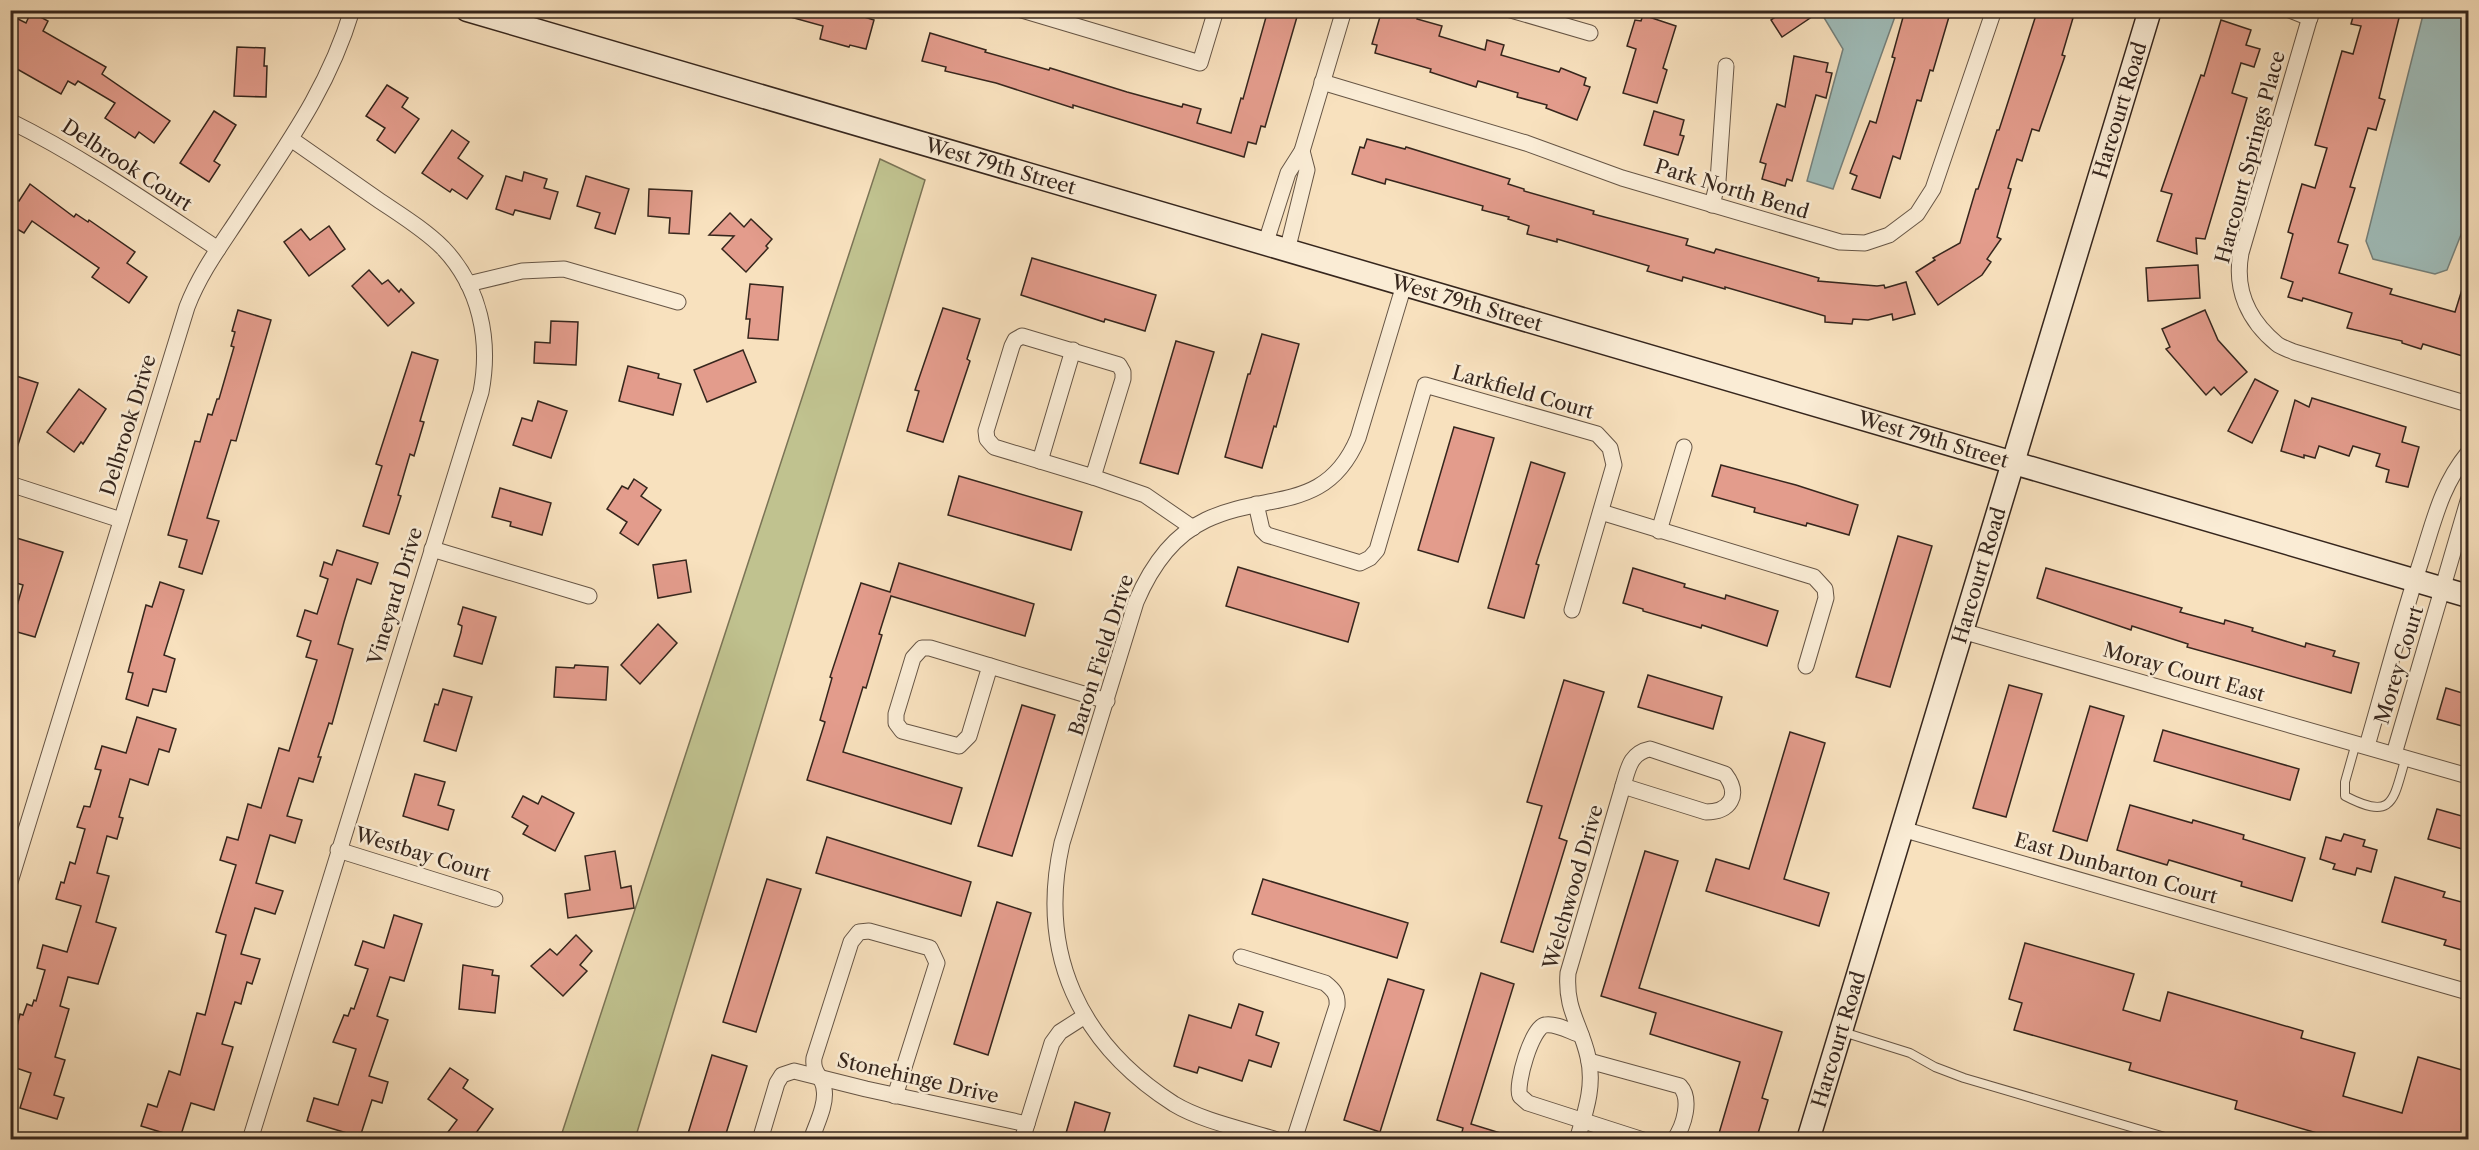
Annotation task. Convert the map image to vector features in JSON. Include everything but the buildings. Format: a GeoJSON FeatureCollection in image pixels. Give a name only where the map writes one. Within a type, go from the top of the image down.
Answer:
{"type":"FeatureCollection","features":[{"type":"Feature","properties":{"kind":"main road","name":"West 79th Street"},"geometry":{"type":"LineString","coordinates":[[467,10],[2469,596]]}},
{"type":"Feature","properties":{"kind":"main road","name":"Harcourt Road"},"geometry":{"type":"LineString","coordinates":[[1808,1140],[2150,10]]}},
{"type":"Feature","properties":{"kind":"street","name":"Delbrook Drive"},"geometry":{"type":"LineString","coordinates":[[10,882],[187,307],[198,281],[328,78],[352,10]]}},
{"type":"Feature","properties":{"kind":"street"},"geometry":{"type":"LineString","coordinates":[[1022,10],[1200,63],[1216,10]]}},
{"type":"Feature","properties":{"kind":"street"},"geometry":{"type":"LineString","coordinates":[[1265,245],[1288,173],[1302,151],[1344,10]]}},
{"type":"Feature","properties":{"kind":"street"},"geometry":{"type":"LineString","coordinates":[[1511,10],[1590,33]]}},
{"type":"Feature","properties":{"kind":"street","name":"Park North Bend"},"geometry":{"type":"LineString","coordinates":[[1322,82],[1526,143],[1622,178],[1712,205],[1840,242],[1865,243],[1889,235],[1902,227],[1917,214],[1933,189],[1994,10]]}},
{"type":"Feature","properties":{"kind":"street"},"geometry":{"type":"LineString","coordinates":[[2290,10],[2311,14]]}},
{"type":"Feature","properties":{"kind":"street","name":"Harcourt Springs Place"},"geometry":{"type":"LineString","coordinates":[[2311,14],[2241,253],[2239,281],[2250,313],[2268,337],[2294,352],[2469,404]]}},
{"type":"Feature","properties":{"kind":"street"},"geometry":{"type":"LineString","coordinates":[[1712,205],[1718,181],[1726,66]]}},
{"type":"Feature","properties":{"kind":"street","name":"Delbrook Court"},"geometry":{"type":"LineString","coordinates":[[10,121],[49,140],[90,165],[218,249]]}},
{"type":"Feature","properties":{"kind":"street","name":"Vineyard Drive"},"geometry":{"type":"LineString","coordinates":[[249,1140],[481,392],[484,374],[485,345],[481,318],[468,284],[442,248],[420,228],[291,139]]}},
{"type":"Feature","properties":{"kind":"street"},"geometry":{"type":"LineString","coordinates":[[1287,251],[1307,170],[1302,151]]}},
{"type":"Feature","properties":{"kind":"street"},"geometry":{"type":"LineString","coordinates":[[468,284],[522,271],[564,269],[678,303]]}},
{"type":"Feature","properties":{"kind":"street","name":"Baron Field Drive"},"geometry":{"type":"LineString","coordinates":[[1277,1140],[1200,1115],[1159,1095],[1137,1079],[1105,1046],[1085,1016],[1066,975],[1058,941],[1055,888],[1062,843],[1143,584],[1168,549],[1193,528],[1220,514],[1307,494],[1330,478],[1348,458],[1359,438],[1404,285]]}},
{"type":"Feature","properties":{"kind":"street"},"geometry":{"type":"LineString","coordinates":[[1093,477],[1123,380],[1123,372],[1115,362],[1027,336],[1016,340],[986,431],[987,439],[994,447],[1145,495],[1193,528]]}},
{"type":"Feature","properties":{"kind":"street"},"geometry":{"type":"LineString","coordinates":[[1040,461],[1073,350]]}},
{"type":"Feature","properties":{"kind":"street","name":"Larkfield Court"},"geometry":{"type":"LineString","coordinates":[[1256,504],[1262,530],[1267,535],[1360,563],[1370,558],[1377,550],[1425,385],[1597,435],[1604,440],[1612,452],[1614,465],[1572,610]]}},
{"type":"Feature","properties":{"kind":"street"},"geometry":{"type":"LineString","coordinates":[[1659,531],[1684,447]]}},
{"type":"Feature","properties":{"kind":"street","name":"Morey Court"},"geometry":{"type":"LineString","coordinates":[[2362,744],[2442,495],[2452,472],[2469,453]]}},
{"type":"Feature","properties":{"kind":"street"},"geometry":{"type":"LineString","coordinates":[[10,484],[121,520]]}},
{"type":"Feature","properties":{"kind":"street","name":"Morey Court"},"geometry":{"type":"LineString","coordinates":[[2400,756],[2469,501]]}},
{"type":"Feature","properties":{"kind":"street"},"geometry":{"type":"LineString","coordinates":[[1601,512],[1817,579],[1825,589],[1826,598],[1806,666]]}},
{"type":"Feature","properties":{"kind":"street"},"geometry":{"type":"LineString","coordinates":[[432,549],[589,596]]}},
{"type":"Feature","properties":{"kind":"street","name":"Moray Court East"},"geometry":{"type":"LineString","coordinates":[[1962,631],[2469,776]]}},
{"type":"Feature","properties":{"kind":"street"},"geometry":{"type":"LineString","coordinates":[[990,666],[969,736],[963,744],[955,746],[902,731],[898,727],[896,714],[913,658],[922,648],[930,648],[1107,701]]}},
{"type":"Feature","properties":{"kind":"street","name":"Welchwood Drive"},"geometry":{"type":"LineString","coordinates":[[1577,1140],[1590,1094],[1589,1060],[1569,1005],[1568,973],[1623,786],[1632,759],[1637,753],[1650,749],[1721,771],[1731,782],[1732,790],[1730,800],[1724,809],[1717,812],[1706,812],[1623,786]]}},
{"type":"Feature","properties":{"kind":"street","name":"East Dunbarton Court"},"geometry":{"type":"LineString","coordinates":[[1902,829],[2469,992]]}},
{"type":"Feature","properties":{"kind":"street","name":"Westbay Court"},"geometry":{"type":"LineString","coordinates":[[338,850],[495,898]]}},
{"type":"Feature","properties":{"kind":"street"},"geometry":{"type":"LineString","coordinates":[[818,1077],[814,1069],[814,1058],[851,942],[859,932],[868,931],[930,948],[937,963],[895,1096]]}},
{"type":"Feature","properties":{"kind":"street"},"geometry":{"type":"LineString","coordinates":[[1241,957],[1325,983],[1332,988],[1338,999],[1294,1140]]}},
{"type":"Feature","properties":{"kind":"street"},"geometry":{"type":"LineString","coordinates":[[1022,1140],[1052,1043],[1060,1032],[1085,1016]]}},
{"type":"Feature","properties":{"kind":"street"},"geometry":{"type":"LineString","coordinates":[[1581,1035],[1546,1024],[1538,1028],[1533,1036],[1518,1089],[1520,1096],[1528,1103],[1643,1140]]}},
{"type":"Feature","properties":{"kind":"street"},"geometry":{"type":"LineString","coordinates":[[1589,1060],[1680,1086],[1687,1098],[1674,1140]]}},
{"type":"Feature","properties":{"kind":"street"},"geometry":{"type":"LineString","coordinates":[[760,1140],[780,1077],[794,1071],[818,1077]]}},
{"type":"Feature","properties":{"kind":"street","name":"Stonehinge Drive"},"geometry":{"type":"LineString","coordinates":[[818,1077],[1027,1124]]}},
{"type":"Feature","properties":{"kind":"street","name":"Stonehinge Drive"},"geometry":{"type":"LineString","coordinates":[[812,1140],[825,1093],[818,1077]]}},
{"type":"Feature","properties":{"kind":"lane"},"geometry":{"type":"LineString","coordinates":[[2362,744],[2345,782],[2345,796],[2360,804],[2384,807],[2393,801],[2400,756]]}},
{"type":"Feature","properties":{"kind":"lane"},"geometry":{"type":"LineString","coordinates":[[1840,1031],[1902,1051],[1964,1078],[2175,1140]]}},
{"type":"Feature","properties":{"kind":"green space"},"geometry":{"type":"Polygon","coordinates":[[[880,159],[925,180],[635,1139],[560,1139],[880,159]]]}},
{"type":"Feature","properties":{"kind":"water"},"geometry":{"type":"Polygon","coordinates":[[[1820,11],[1897,11],[1833,189],[1807,181],[1843,49],[1820,11]]]}},
{"type":"Feature","properties":{"kind":"water"},"geometry":{"type":"Polygon","coordinates":[[[2424,11],[2468,11],[2468,217],[2447,270],[2435,274],[2373,259],[2366,241],[2424,11]]]}}]}
